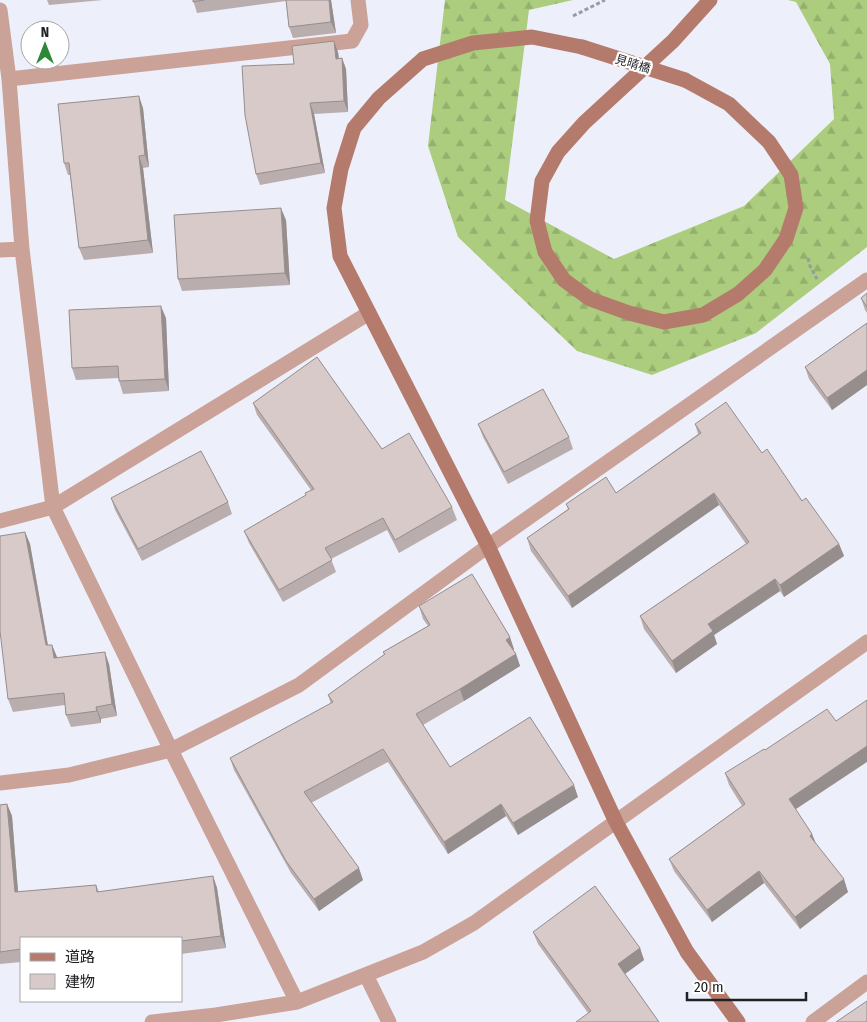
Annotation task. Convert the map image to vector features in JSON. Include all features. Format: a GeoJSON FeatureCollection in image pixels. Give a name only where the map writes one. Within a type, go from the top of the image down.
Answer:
{"type":"FeatureCollection","features":[{"type":"Feature","properties":{"kind":"street"},"geometry":{"type":"LineString","coordinates":[[9,79],[352,42],[361,25],[358,0]]}},
{"type":"Feature","properties":{"kind":"street","name":"見晴橋"},"geometry":{"type":"LineString","coordinates":[[710,0],[673,41],[584,123],[558,152],[542,181],[537,221],[544,252],[564,280],[590,299],[664,322],[704,314],[738,294],[765,270],[786,239],[796,208],[791,175],[769,142],[729,104],[685,80],[582,47],[532,37],[473,43],[423,59],[379,98],[354,128],[341,169],[334,208],[340,256],[488,546],[616,822],[687,952],[738,1022]]}},
{"type":"Feature","properties":{"kind":"street"},"geometry":{"type":"LineString","coordinates":[[0,10],[9,79],[22,248],[53,507],[171,750],[297,1002]]}},
{"type":"Feature","properties":{"kind":"street"},"geometry":{"type":"LineString","coordinates":[[0,250],[22,248]]}},
{"type":"Feature","properties":{"kind":"street"},"geometry":{"type":"LineString","coordinates":[[0,783],[69,775],[171,750],[299,685],[488,546],[867,280]]}},
{"type":"Feature","properties":{"kind":"street"},"geometry":{"type":"LineString","coordinates":[[0,521],[53,507],[369,313]]}},
{"type":"Feature","properties":{"kind":"street"},"geometry":{"type":"LineString","coordinates":[[152,1022],[216,1015],[297,1002],[423,952],[474,923],[867,642]]}},
{"type":"Feature","properties":{"kind":"street"},"geometry":{"type":"LineString","coordinates":[[366,975],[389,1022]]}},
{"type":"Feature","properties":{"kind":"street"},"geometry":{"type":"LineString","coordinates":[[813,1022],[867,982]]}},
{"type":"Feature","properties":{"kind":"green space"},"geometry":{"type":"Polygon","coordinates":[[[445,0],[573,0],[529,10],[505,200],[614,259],[744,206],[834,119],[830,64],[796,2],[788,0],[867,0],[867,247],[756,333],[652,375],[577,351],[458,237],[428,146],[445,0]]]}},
{"type":"Feature","properties":{"kind":"building"},"geometry":{"type":"Polygon","coordinates":[[[286,0],[329,0],[331,22],[289,27],[286,0]]]}},
{"type":"Feature","properties":{"kind":"building"},"geometry":{"type":"Polygon","coordinates":[[[334,41],[336,59],[342,58],[344,101],[310,103],[321,163],[256,174],[245,115],[242,66],[294,64],[292,46],[334,41]]]}},
{"type":"Feature","properties":{"kind":"building"},"geometry":{"type":"Polygon","coordinates":[[[139,96],[145,155],[139,156],[148,240],[79,248],[69,163],[64,163],[58,104],[139,96]]]}},
{"type":"Feature","properties":{"kind":"building"},"geometry":{"type":"Polygon","coordinates":[[[281,208],[285,273],[178,279],[174,215],[281,208]]]}},
{"type":"Feature","properties":{"kind":"building"},"geometry":{"type":"Polygon","coordinates":[[[867,293],[867,307],[861,298],[867,293]]]}},
{"type":"Feature","properties":{"kind":"building"},"geometry":{"type":"Polygon","coordinates":[[[161,306],[165,379],[119,381],[118,366],[72,368],[69,310],[161,306]]]}},
{"type":"Feature","properties":{"kind":"building"},"geometry":{"type":"Polygon","coordinates":[[[867,323],[867,370],[827,398],[805,367],[867,323]]]}},
{"type":"Feature","properties":{"kind":"building"},"geometry":{"type":"Polygon","coordinates":[[[317,357],[382,449],[409,433],[452,507],[395,540],[383,518],[325,548],[332,560],[279,590],[244,531],[314,489],[253,403],[317,357]]]}},
{"type":"Feature","properties":{"kind":"building"},"geometry":{"type":"Polygon","coordinates":[[[543,389],[569,437],[504,472],[478,424],[543,389]]]}},
{"type":"Feature","properties":{"kind":"building"},"geometry":{"type":"Polygon","coordinates":[[[726,402],[762,453],[767,449],[802,501],[806,498],[839,544],[780,585],[775,579],[708,624],[713,631],[672,661],[640,616],[749,542],[714,493],[568,596],[527,538],[569,509],[566,504],[606,477],[616,493],[701,433],[695,424],[726,402]]]}},
{"type":"Feature","properties":{"kind":"building"},"geometry":{"type":"Polygon","coordinates":[[[201,451],[228,502],[138,549],[111,498],[201,451]]]}},
{"type":"Feature","properties":{"kind":"building"},"geometry":{"type":"Polygon","coordinates":[[[25,532],[46,645],[52,645],[54,658],[105,652],[112,704],[96,707],[97,711],[66,715],[64,693],[8,699],[0,631],[0,536],[25,532]]]}},
{"type":"Feature","properties":{"kind":"building"},"geometry":{"type":"Polygon","coordinates":[[[472,574],[510,637],[506,640],[516,654],[416,714],[450,767],[530,717],[574,785],[513,823],[501,804],[444,842],[383,749],[304,792],[359,868],[314,899],[286,861],[230,758],[333,702],[328,695],[385,654],[383,652],[430,625],[419,606],[472,574]]]}},
{"type":"Feature","properties":{"kind":"building"},"geometry":{"type":"Polygon","coordinates":[[[867,700],[867,746],[789,799],[812,834],[810,836],[844,879],[795,917],[759,871],[707,910],[669,859],[745,804],[725,773],[765,750],[827,709],[836,721],[867,700]]]}},
{"type":"Feature","properties":{"kind":"building"},"geometry":{"type":"Polygon","coordinates":[[[7,804],[15,892],[96,885],[97,892],[213,876],[221,936],[182,941],[182,937],[20,937],[20,949],[0,952],[0,805],[7,804]]]}},
{"type":"Feature","properties":{"kind":"building"},"geometry":{"type":"Polygon","coordinates":[[[595,886],[640,948],[618,964],[659,1022],[576,1022],[591,1011],[533,932],[595,886]]]}},
{"type":"Feature","properties":{"kind":"building"},"geometry":{"type":"Polygon","coordinates":[[[867,1001],[867,1022],[836,1022],[867,1001]]]}}]}
